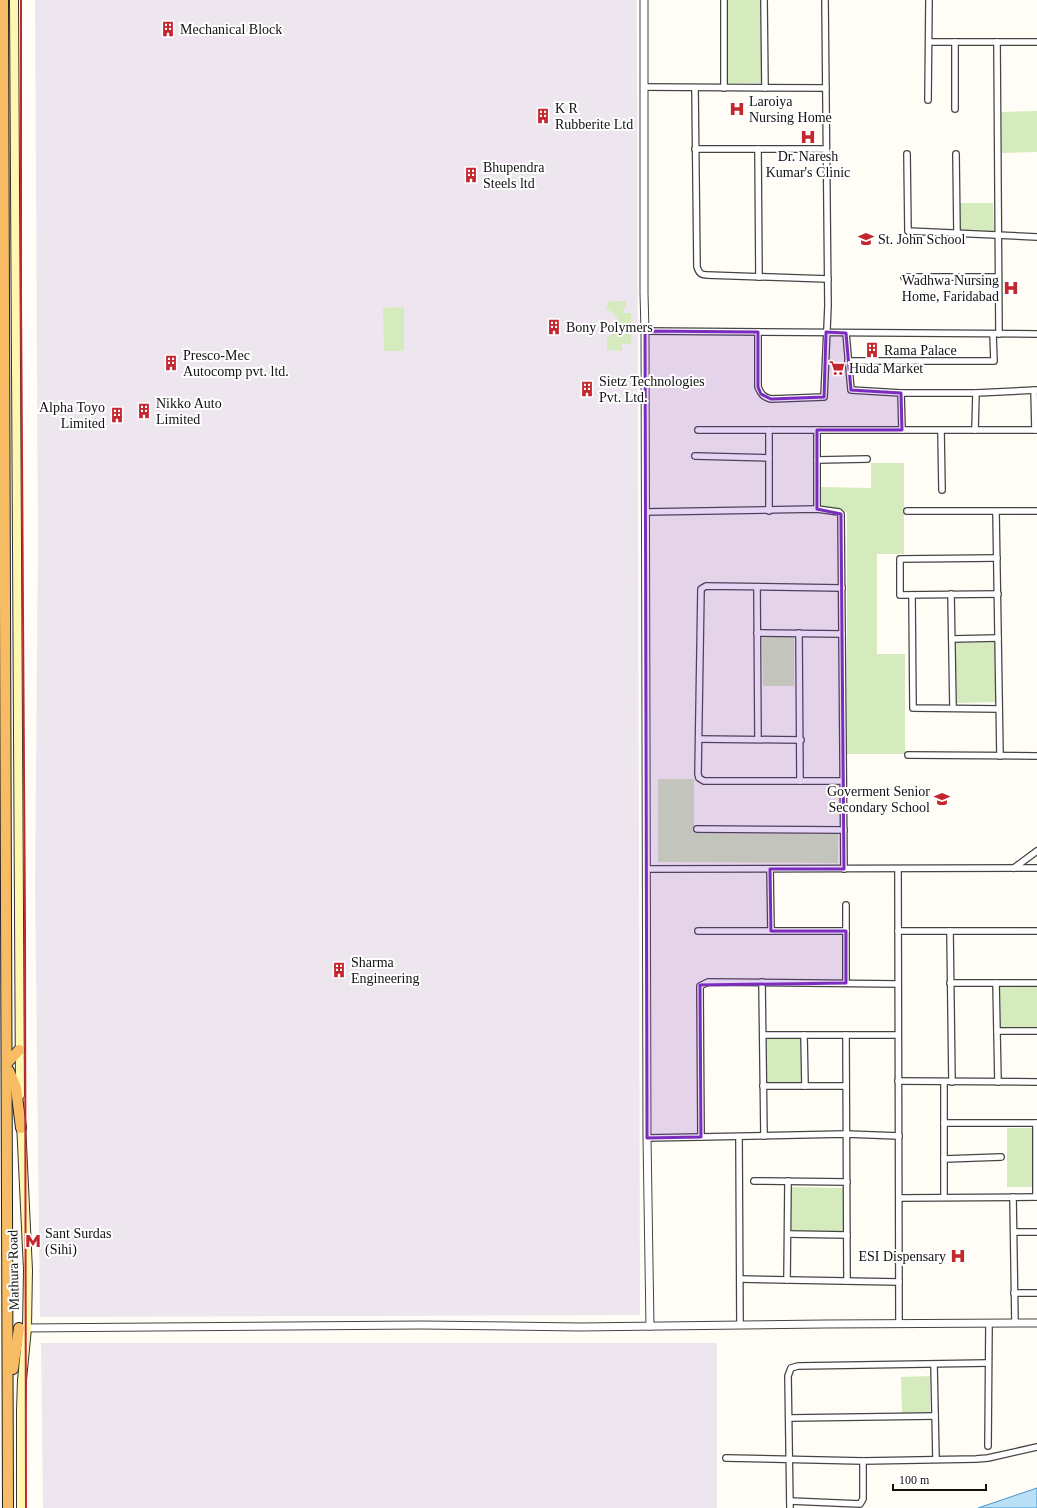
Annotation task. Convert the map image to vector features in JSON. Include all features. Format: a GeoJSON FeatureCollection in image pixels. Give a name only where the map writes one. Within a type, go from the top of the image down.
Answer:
{"type":"FeatureCollection","features":[{"type":"Feature","properties":{"kind":"highway","name":"Mathura Road"},"geometry":{"type":"LineString","coordinates":[[3,0],[8,1508]]}},
{"type":"Feature","properties":{"kind":"highway"},"geometry":{"type":"LineString","coordinates":[[19,1050],[7,1065],[16,1088],[21,1128]]}},
{"type":"Feature","properties":{"kind":"highway"},"geometry":{"type":"LineString","coordinates":[[8,1407],[23,1328]]}},
{"type":"Feature","properties":{"kind":"main road","name":"Mathura Road"},"geometry":{"type":"LineString","coordinates":[[14,0],[19,1050],[28,1270],[23,1328],[21,1395],[21,1508]]}},
{"type":"Feature","properties":{"kind":"street"},"geometry":{"type":"LineString","coordinates":[[644,0],[647,1138],[650,1326]]}},
{"type":"Feature","properties":{"kind":"street"},"geometry":{"type":"LineString","coordinates":[[724,0],[724,88]]}},
{"type":"Feature","properties":{"kind":"street"},"geometry":{"type":"LineString","coordinates":[[764,0],[765,88]]}},
{"type":"Feature","properties":{"kind":"street"},"geometry":{"type":"LineString","coordinates":[[758,332],[758,387],[761,394],[766,398],[771,399],[824,397],[828,278],[825,0]]}},
{"type":"Feature","properties":{"kind":"street"},"geometry":{"type":"LineString","coordinates":[[928,100],[929,0]]}},
{"type":"Feature","properties":{"kind":"street"},"geometry":{"type":"LineString","coordinates":[[929,42],[1037,42]]}},
{"type":"Feature","properties":{"kind":"street"},"geometry":{"type":"LineString","coordinates":[[955,42],[955,109]]}},
{"type":"Feature","properties":{"kind":"street"},"geometry":{"type":"LineString","coordinates":[[848,361],[994,361],[998,278],[997,42]]}},
{"type":"Feature","properties":{"kind":"street"},"geometry":{"type":"LineString","coordinates":[[644,87],[826,88]]}},
{"type":"Feature","properties":{"kind":"street"},"geometry":{"type":"LineString","coordinates":[[695,88],[697,267],[699,272],[702,275],[828,278]]}},
{"type":"Feature","properties":{"kind":"street"},"geometry":{"type":"LineString","coordinates":[[695,149],[826,149]]}},
{"type":"Feature","properties":{"kind":"street"},"geometry":{"type":"LineString","coordinates":[[758,149],[759,277]]}},
{"type":"Feature","properties":{"kind":"street"},"geometry":{"type":"LineString","coordinates":[[907,154],[908,231],[1037,236]]}},
{"type":"Feature","properties":{"kind":"street"},"geometry":{"type":"LineString","coordinates":[[956,154],[957,233]]}},
{"type":"Feature","properties":{"kind":"street"},"geometry":{"type":"LineString","coordinates":[[904,277],[998,278]]}},
{"type":"Feature","properties":{"kind":"street"},"geometry":{"type":"LineString","coordinates":[[645,331],[1037,334]]}},
{"type":"Feature","properties":{"kind":"street"},"geometry":{"type":"LineString","coordinates":[[698,430],[1036,430],[1036,390],[976,393],[901,393],[851,390],[846,333]]}},
{"type":"Feature","properties":{"kind":"street"},"geometry":{"type":"LineString","coordinates":[[901,393],[902,430]]}},
{"type":"Feature","properties":{"kind":"street"},"geometry":{"type":"LineString","coordinates":[[975,430],[976,393]]}},
{"type":"Feature","properties":{"kind":"street"},"geometry":{"type":"LineString","coordinates":[[769,511],[770,430]]}},
{"type":"Feature","properties":{"kind":"street"},"geometry":{"type":"LineString","coordinates":[[817,430],[817,509]]}},
{"type":"Feature","properties":{"kind":"street"},"geometry":{"type":"LineString","coordinates":[[941,431],[942,490]]}},
{"type":"Feature","properties":{"kind":"street"},"geometry":{"type":"LineString","coordinates":[[695,456],[769,458]]}},
{"type":"Feature","properties":{"kind":"street"},"geometry":{"type":"LineString","coordinates":[[817,460],[867,459]]}},
{"type":"Feature","properties":{"kind":"street"},"geometry":{"type":"LineString","coordinates":[[645,512],[817,509],[839,512],[841,514],[844,870]]}},
{"type":"Feature","properties":{"kind":"street"},"geometry":{"type":"LineString","coordinates":[[907,512],[1037,511]]}},
{"type":"Feature","properties":{"kind":"street"},"geometry":{"type":"LineString","coordinates":[[996,512],[1000,756]]}},
{"type":"Feature","properties":{"kind":"street"},"geometry":{"type":"LineString","coordinates":[[997,558],[900,559],[900,595],[998,594]]}},
{"type":"Feature","properties":{"kind":"street"},"geometry":{"type":"LineString","coordinates":[[842,588],[706,586],[700,589],[698,774],[701,780],[843,781]]}},
{"type":"Feature","properties":{"kind":"street"},"geometry":{"type":"LineString","coordinates":[[757,587],[758,739]]}},
{"type":"Feature","properties":{"kind":"street"},"geometry":{"type":"LineString","coordinates":[[951,594],[953,708]]}},
{"type":"Feature","properties":{"kind":"street"},"geometry":{"type":"LineString","coordinates":[[912,595],[912,708],[999,709]]}},
{"type":"Feature","properties":{"kind":"street"},"geometry":{"type":"LineString","coordinates":[[757,633],[842,634]]}},
{"type":"Feature","properties":{"kind":"street"},"geometry":{"type":"LineString","coordinates":[[799,633],[801,740],[800,781]]}},
{"type":"Feature","properties":{"kind":"street"},"geometry":{"type":"LineString","coordinates":[[952,638],[998,638]]}},
{"type":"Feature","properties":{"kind":"street"},"geometry":{"type":"LineString","coordinates":[[699,739],[801,740]]}},
{"type":"Feature","properties":{"kind":"street"},"geometry":{"type":"LineString","coordinates":[[908,755],[1037,756]]}},
{"type":"Feature","properties":{"kind":"street"},"geometry":{"type":"LineString","coordinates":[[697,829],[844,830]]}},
{"type":"Feature","properties":{"kind":"street"},"geometry":{"type":"LineString","coordinates":[[1014,868],[1037,851]]}},
{"type":"Feature","properties":{"kind":"street"},"geometry":{"type":"LineString","coordinates":[[646,869],[898,870],[1037,868]]}},
{"type":"Feature","properties":{"kind":"street"},"geometry":{"type":"LineString","coordinates":[[770,869],[771,931]]}},
{"type":"Feature","properties":{"kind":"street"},"geometry":{"type":"LineString","coordinates":[[898,870],[898,1081],[900,1198],[899,1324]]}},
{"type":"Feature","properties":{"kind":"street"},"geometry":{"type":"LineString","coordinates":[[846,905],[846,983]]}},
{"type":"Feature","properties":{"kind":"street"},"geometry":{"type":"LineString","coordinates":[[698,931],[846,931]]}},
{"type":"Feature","properties":{"kind":"street"},"geometry":{"type":"LineString","coordinates":[[898,931],[1037,931]]}},
{"type":"Feature","properties":{"kind":"street"},"geometry":{"type":"LineString","coordinates":[[950,931],[952,1082]]}},
{"type":"Feature","properties":{"kind":"street"},"geometry":{"type":"LineString","coordinates":[[701,1137],[700,986],[708,982],[898,984]]}},
{"type":"Feature","properties":{"kind":"street"},"geometry":{"type":"LineString","coordinates":[[762,982],[764,1136]]}},
{"type":"Feature","properties":{"kind":"street"},"geometry":{"type":"LineString","coordinates":[[950,983],[1037,983]]}},
{"type":"Feature","properties":{"kind":"street"},"geometry":{"type":"LineString","coordinates":[[996,983],[998,1082]]}},
{"type":"Feature","properties":{"kind":"street"},"geometry":{"type":"LineString","coordinates":[[997,1031],[1037,1031]]}},
{"type":"Feature","properties":{"kind":"street"},"geometry":{"type":"LineString","coordinates":[[763,1035],[898,1035]]}},
{"type":"Feature","properties":{"kind":"street"},"geometry":{"type":"LineString","coordinates":[[804,1035],[805,1086]]}},
{"type":"Feature","properties":{"kind":"street"},"geometry":{"type":"LineString","coordinates":[[846,1035],[847,1281]]}},
{"type":"Feature","properties":{"kind":"street"},"geometry":{"type":"LineString","coordinates":[[898,1081],[1037,1082]]}},
{"type":"Feature","properties":{"kind":"street"},"geometry":{"type":"LineString","coordinates":[[944,1082],[944,1197]]}},
{"type":"Feature","properties":{"kind":"street"},"geometry":{"type":"LineString","coordinates":[[763,1086],[846,1086]]}},
{"type":"Feature","properties":{"kind":"street"},"geometry":{"type":"LineString","coordinates":[[900,1198],[1036,1197],[1036,1123],[944,1123]]}},
{"type":"Feature","properties":{"kind":"street"},"geometry":{"type":"LineString","coordinates":[[647,1138],[846,1134],[899,1136]]}},
{"type":"Feature","properties":{"kind":"street"},"geometry":{"type":"LineString","coordinates":[[739,1136],[740,1325]]}},
{"type":"Feature","properties":{"kind":"street"},"geometry":{"type":"LineString","coordinates":[[944,1159],[1001,1157]]}},
{"type":"Feature","properties":{"kind":"street"},"geometry":{"type":"LineString","coordinates":[[754,1181],[847,1182]]}},
{"type":"Feature","properties":{"kind":"street"},"geometry":{"type":"LineString","coordinates":[[787,1280],[788,1181]]}},
{"type":"Feature","properties":{"kind":"street"},"geometry":{"type":"LineString","coordinates":[[1013,1197],[1015,1323]]}},
{"type":"Feature","properties":{"kind":"street"},"geometry":{"type":"LineString","coordinates":[[1014,1232],[1037,1232]]}},
{"type":"Feature","properties":{"kind":"street"},"geometry":{"type":"LineString","coordinates":[[788,1234],[847,1235]]}},
{"type":"Feature","properties":{"kind":"street"},"geometry":{"type":"LineString","coordinates":[[740,1279],[899,1282]]}},
{"type":"Feature","properties":{"kind":"street"},"geometry":{"type":"LineString","coordinates":[[1014,1293],[1037,1293]]}},
{"type":"Feature","properties":{"kind":"street"},"geometry":{"type":"LineString","coordinates":[[988,1446],[989,1323]]}},
{"type":"Feature","properties":{"kind":"street"},"geometry":{"type":"LineString","coordinates":[[8,1328],[422,1325],[580,1328],[740,1325],[1037,1323]]}},
{"type":"Feature","properties":{"kind":"street"},"geometry":{"type":"LineString","coordinates":[[790,1508],[790,1418],[788,1376],[791,1368],[988,1363]]}},
{"type":"Feature","properties":{"kind":"street"},"geometry":{"type":"LineString","coordinates":[[934,1365],[936,1459]]}},
{"type":"Feature","properties":{"kind":"street"},"geometry":{"type":"LineString","coordinates":[[790,1418],[935,1416]]}},
{"type":"Feature","properties":{"kind":"street"},"geometry":{"type":"LineString","coordinates":[[726,1458],[863,1461],[988,1458],[1037,1447]]}},
{"type":"Feature","properties":{"kind":"street"},"geometry":{"type":"LineString","coordinates":[[790,1501],[860,1504],[863,1499],[863,1461]]}},
{"type":"Feature","properties":{"kind":"highlighted area"},"geometry":{"type":"Polygon","coordinates":[[[645,331],[758,332],[758,387],[761,394],[771,399],[824,397],[826,332],[846,333],[851,390],[901,393],[902,430],[817,430],[817,509],[841,514],[844,869],[770,869],[771,931],[846,931],[846,983],[700,985],[701,1137],[647,1138],[645,331]]]}},
{"type":"Feature","properties":{"kind":"shaded area"},"geometry":{"type":"Polygon","coordinates":[[[35,0],[637,0],[640,1315],[40,1317],[35,885],[38,545],[35,0]]]}},
{"type":"Feature","properties":{"kind":"shaded area"},"geometry":{"type":"Polygon","coordinates":[[[41,1343],[717,1343],[717,1508],[43,1508],[41,1343]]]}},
{"type":"Feature","properties":{"kind":"green space"},"geometry":{"type":"Polygon","coordinates":[[[728,0],[761,0],[761,83],[728,83],[728,0]]]}},
{"type":"Feature","properties":{"kind":"green space"},"geometry":{"type":"Polygon","coordinates":[[[1037,111],[1037,152],[1002,153],[1001,112],[1037,111]]]}},
{"type":"Feature","properties":{"kind":"green space"},"geometry":{"type":"Polygon","coordinates":[[[960,203],[993,203],[994,232],[960,233],[960,203]]]}},
{"type":"Feature","properties":{"kind":"green space"},"geometry":{"type":"Polygon","coordinates":[[[626,301],[624,313],[631,313],[631,344],[622,344],[622,351],[607,350],[607,338],[615,331],[618,323],[615,315],[606,309],[608,302],[626,301]]]}},
{"type":"Feature","properties":{"kind":"green space"},"geometry":{"type":"Polygon","coordinates":[[[404,307],[404,351],[384,351],[383,308],[404,307]]]}},
{"type":"Feature","properties":{"kind":"green space"},"geometry":{"type":"Polygon","coordinates":[[[871,463],[904,463],[904,554],[877,554],[877,654],[905,654],[905,754],[847,754],[847,512],[821,512],[821,487],[871,488],[871,463]]]}},
{"type":"Feature","properties":{"kind":"green space"},"geometry":{"type":"Polygon","coordinates":[[[762,637],[794,637],[794,686],[763,686],[762,637]]]}},
{"type":"Feature","properties":{"kind":"green space"},"geometry":{"type":"Polygon","coordinates":[[[995,642],[997,702],[957,703],[955,643],[995,642]]]}},
{"type":"Feature","properties":{"kind":"green space"},"geometry":{"type":"Polygon","coordinates":[[[658,779],[694,779],[694,833],[838,834],[838,863],[658,862],[658,779]]]}},
{"type":"Feature","properties":{"kind":"green space"},"geometry":{"type":"Polygon","coordinates":[[[1037,986],[1037,1027],[1000,1027],[1000,987],[1037,986]]]}},
{"type":"Feature","properties":{"kind":"green space"},"geometry":{"type":"Polygon","coordinates":[[[801,1037],[802,1082],[766,1082],[765,1038],[801,1037]]]}},
{"type":"Feature","properties":{"kind":"green space"},"geometry":{"type":"Polygon","coordinates":[[[1007,1128],[1032,1128],[1032,1187],[1007,1187],[1007,1128]]]}},
{"type":"Feature","properties":{"kind":"green space"},"geometry":{"type":"Polygon","coordinates":[[[790,1187],[844,1188],[843,1231],[790,1231],[790,1187]]]}},
{"type":"Feature","properties":{"kind":"green space"},"geometry":{"type":"Polygon","coordinates":[[[930,1376],[930,1412],[902,1413],[901,1377],[930,1376]]]}},
{"type":"Feature","properties":{"kind":"water"},"geometry":{"type":"Polygon","coordinates":[[[1037,1488],[1037,1508],[978,1508],[1037,1488]]]}},
{"type":"Feature","properties":{"kind":"railway"},"geometry":{"type":"LineString","coordinates":[[21,0],[26,1508]]}},
{"type":"Feature","properties":{"kind":"place","name":"Mechanical Block"},"geometry":{"type":"Point","coordinates":[168,29]}},
{"type":"Feature","properties":{"kind":"place","name":"Laroiya Nursing Home"},"geometry":{"type":"Point","coordinates":[737,109]}},
{"type":"Feature","properties":{"kind":"place","name":"K R Rubberite Ltd"},"geometry":{"type":"Point","coordinates":[543,116]}},
{"type":"Feature","properties":{"kind":"place","name":"Dr. Naresh Kumar's Clinic"},"geometry":{"type":"Point","coordinates":[808,137]}},
{"type":"Feature","properties":{"kind":"place","name":"Bhupendra Steels ltd"},"geometry":{"type":"Point","coordinates":[471,175]}},
{"type":"Feature","properties":{"kind":"place","name":"St. John School"},"geometry":{"type":"Point","coordinates":[866,239]}},
{"type":"Feature","properties":{"kind":"place","name":"Wadhwa Nursing Home, Faridabad"},"geometry":{"type":"Point","coordinates":[1011,288]}},
{"type":"Feature","properties":{"kind":"place","name":"Bony Polymers"},"geometry":{"type":"Point","coordinates":[554,327]}},
{"type":"Feature","properties":{"kind":"place","name":"Rama Palace"},"geometry":{"type":"Point","coordinates":[872,350]}},
{"type":"Feature","properties":{"kind":"place","name":"Presco-Mec Autocomp pvt. ltd."},"geometry":{"type":"Point","coordinates":[171,363]}},
{"type":"Feature","properties":{"kind":"place","name":"Huda Market"},"geometry":{"type":"Point","coordinates":[837,368]}},
{"type":"Feature","properties":{"kind":"place","name":"Sietz Technologies Pvt. Ltd."},"geometry":{"type":"Point","coordinates":[587,389]}},
{"type":"Feature","properties":{"kind":"place","name":"Nikko Auto Limited"},"geometry":{"type":"Point","coordinates":[144,411]}},
{"type":"Feature","properties":{"kind":"place","name":"Alpha Toyo Limited"},"geometry":{"type":"Point","coordinates":[117,415]}},
{"type":"Feature","properties":{"kind":"place","name":"Goverment Senior Secondary School"},"geometry":{"type":"Point","coordinates":[942,799]}},
{"type":"Feature","properties":{"kind":"place","name":"Sharma Engineering"},"geometry":{"type":"Point","coordinates":[339,970]}},
{"type":"Feature","properties":{"kind":"place","name":"Sant Surdas (Sihi)"},"geometry":{"type":"Point","coordinates":[33,1241]}},
{"type":"Feature","properties":{"kind":"place","name":"ESI Dispensary"},"geometry":{"type":"Point","coordinates":[958,1256]}}]}
